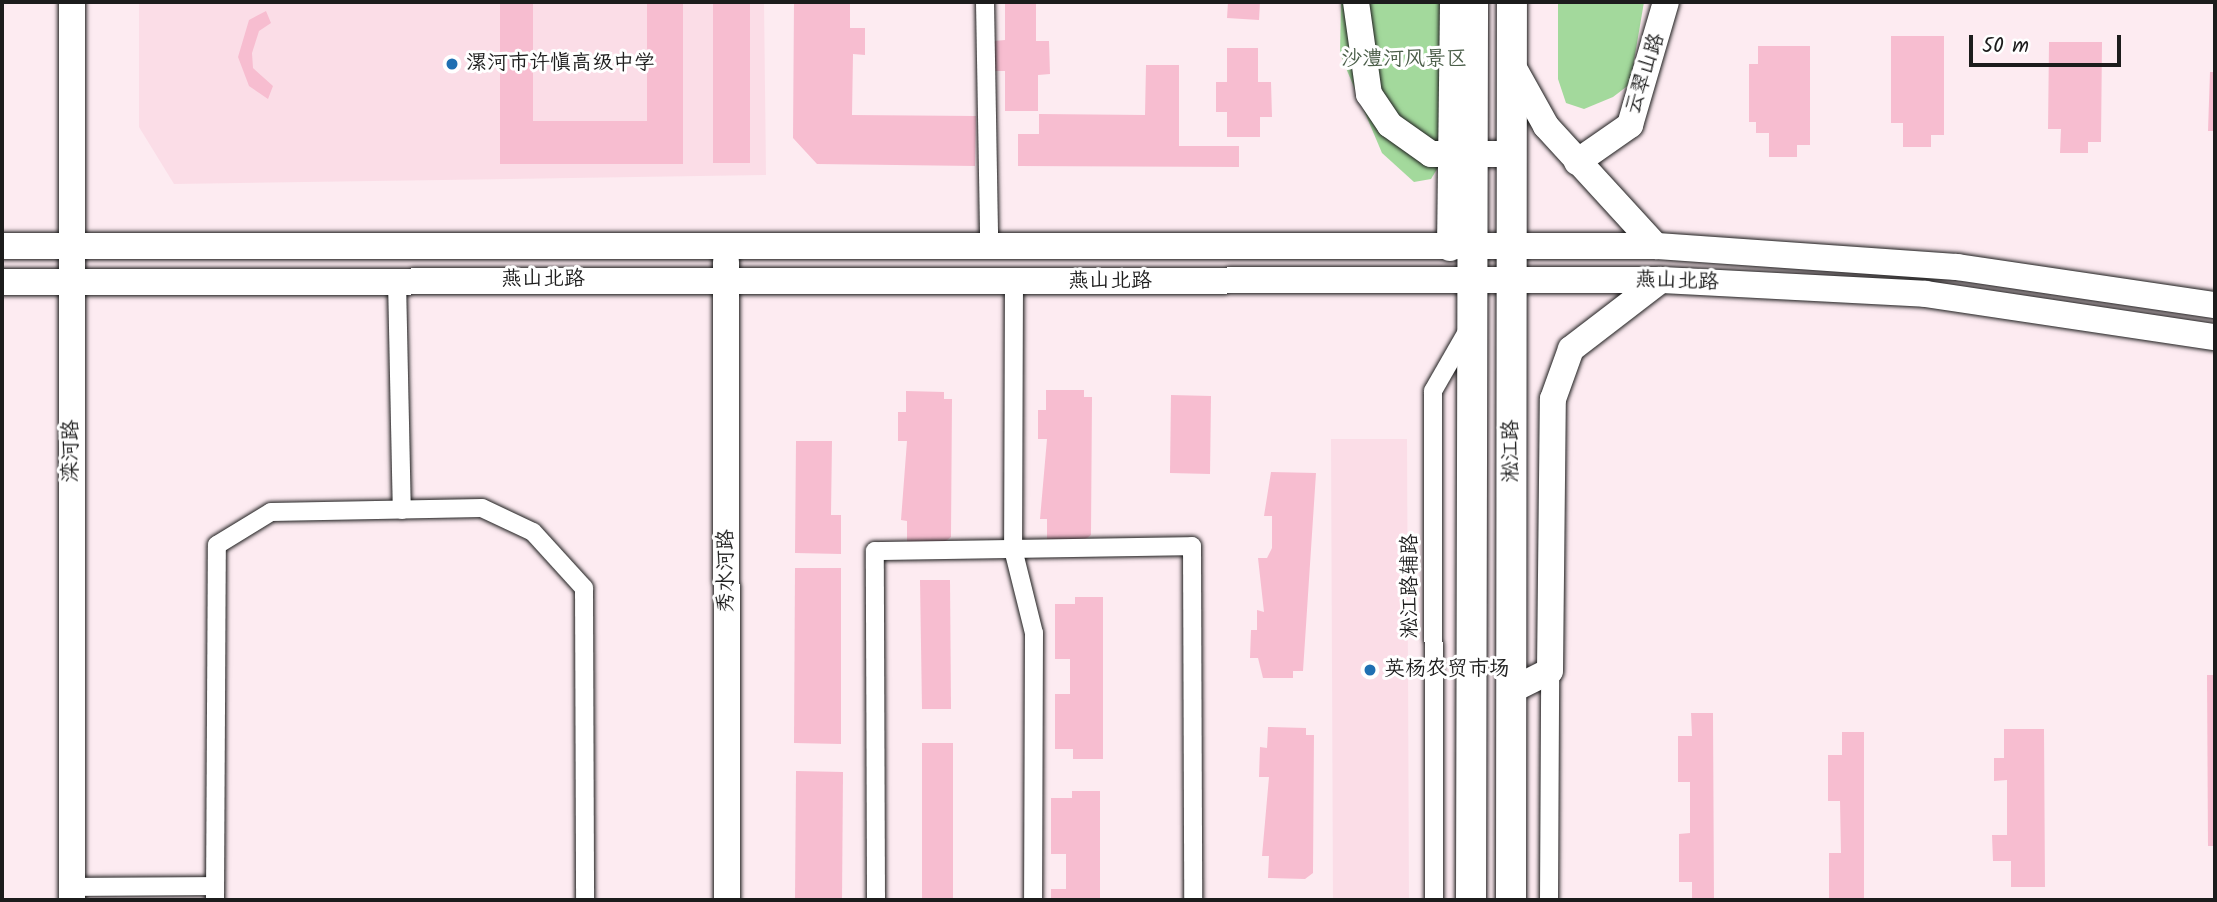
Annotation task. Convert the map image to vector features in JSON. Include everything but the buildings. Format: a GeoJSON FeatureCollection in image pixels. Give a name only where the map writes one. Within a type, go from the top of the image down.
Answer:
{"type":"FeatureCollection","features":[{"type":"Feature","properties":{"kind":"main road","name":"淞江路"},"geometry":{"type":"LineString","coordinates":[[1471,900],[1472,280],[1461,248],[1461,154],[1473,2]]}},
{"type":"Feature","properties":{"kind":"main road","name":"淞江路"},"geometry":{"type":"LineString","coordinates":[[1511,900],[1512,2]]}},
{"type":"Feature","properties":{"kind":"street","name":"滦河路"},"geometry":{"type":"LineString","coordinates":[[72,2],[72,894]]}},
{"type":"Feature","properties":{"kind":"street"},"geometry":{"type":"LineString","coordinates":[[985,2],[989,243]]}},
{"type":"Feature","properties":{"kind":"street"},"geometry":{"type":"LineString","coordinates":[[1356,2],[1369,94],[1390,125],[1431,154],[1511,154]]}},
{"type":"Feature","properties":{"kind":"street"},"geometry":{"type":"LineString","coordinates":[[1453,2],[1461,154]]}},
{"type":"Feature","properties":{"kind":"street","name":"云翠山路"},"geometry":{"type":"LineString","coordinates":[[1577,162],[1630,125],[1666,2]]}},
{"type":"Feature","properties":{"kind":"street"},"geometry":{"type":"LineString","coordinates":[[1511,63],[1546,125],[1577,162],[1657,246]]}},
{"type":"Feature","properties":{"kind":"street","name":"燕山北路"},"geometry":{"type":"LineString","coordinates":[[2,246],[727,243],[1511,249],[1657,246],[1956,267],[2215,305]]}},
{"type":"Feature","properties":{"kind":"street","name":"秀水河路"},"geometry":{"type":"LineString","coordinates":[[727,243],[727,900]]}},
{"type":"Feature","properties":{"kind":"street"},"geometry":{"type":"LineString","coordinates":[[397,280],[402,510]]}},
{"type":"Feature","properties":{"kind":"street","name":"燕山北路"},"geometry":{"type":"LineString","coordinates":[[2,282],[1661,280],[1926,294],[2215,337]]}},
{"type":"Feature","properties":{"kind":"street"},"geometry":{"type":"LineString","coordinates":[[1549,900],[1553,399],[1571,349],[1661,280]]}},
{"type":"Feature","properties":{"kind":"street"},"geometry":{"type":"LineString","coordinates":[[1014,282],[1013,549],[1034,634],[1033,900]]}},
{"type":"Feature","properties":{"kind":"street","name":"淞江路辅路"},"geometry":{"type":"LineString","coordinates":[[1434,900],[1433,391],[1472,324]]}},
{"type":"Feature","properties":{"kind":"street"},"geometry":{"type":"LineString","coordinates":[[72,894],[215,893],[217,545],[271,512],[482,509],[533,532],[584,588],[585,900]]}},
{"type":"Feature","properties":{"kind":"street"},"geometry":{"type":"LineString","coordinates":[[876,900],[875,551],[1192,546],[1193,900]]}},
{"type":"Feature","properties":{"kind":"street"},"geometry":{"type":"LineString","coordinates":[[1513,690],[1550,671]]}},
{"type":"Feature","properties":{"kind":"shaded area","name":"漯河市许慎高级中学"},"geometry":{"type":"Polygon","coordinates":[[[139,2],[764,2],[766,175],[174,184],[139,127],[139,2]]]}},
{"type":"Feature","properties":{"kind":"shaded area","name":"英杨农贸市场"},"geometry":{"type":"Polygon","coordinates":[[[1331,439],[1407,439],[1409,900],[1333,900],[1331,439]]]}},
{"type":"Feature","properties":{"kind":"green space","name":"沙澧河风景区"},"geometry":{"type":"Polygon","coordinates":[[[1341,2],[1460,2],[1462,128],[1431,179],[1414,182],[1382,153],[1340,54],[1341,2]]]}},
{"type":"Feature","properties":{"kind":"green space"},"geometry":{"type":"Polygon","coordinates":[[[1558,2],[1644,2],[1630,84],[1613,97],[1584,109],[1566,103],[1558,79],[1558,2]]]}},
{"type":"Feature","properties":{"kind":"place","name":"漯河市许慎高级中学"},"geometry":{"type":"Point","coordinates":[452,64]}},
{"type":"Feature","properties":{"kind":"place","name":"英杨农贸市场"},"geometry":{"type":"Point","coordinates":[1370,670]}}]}
